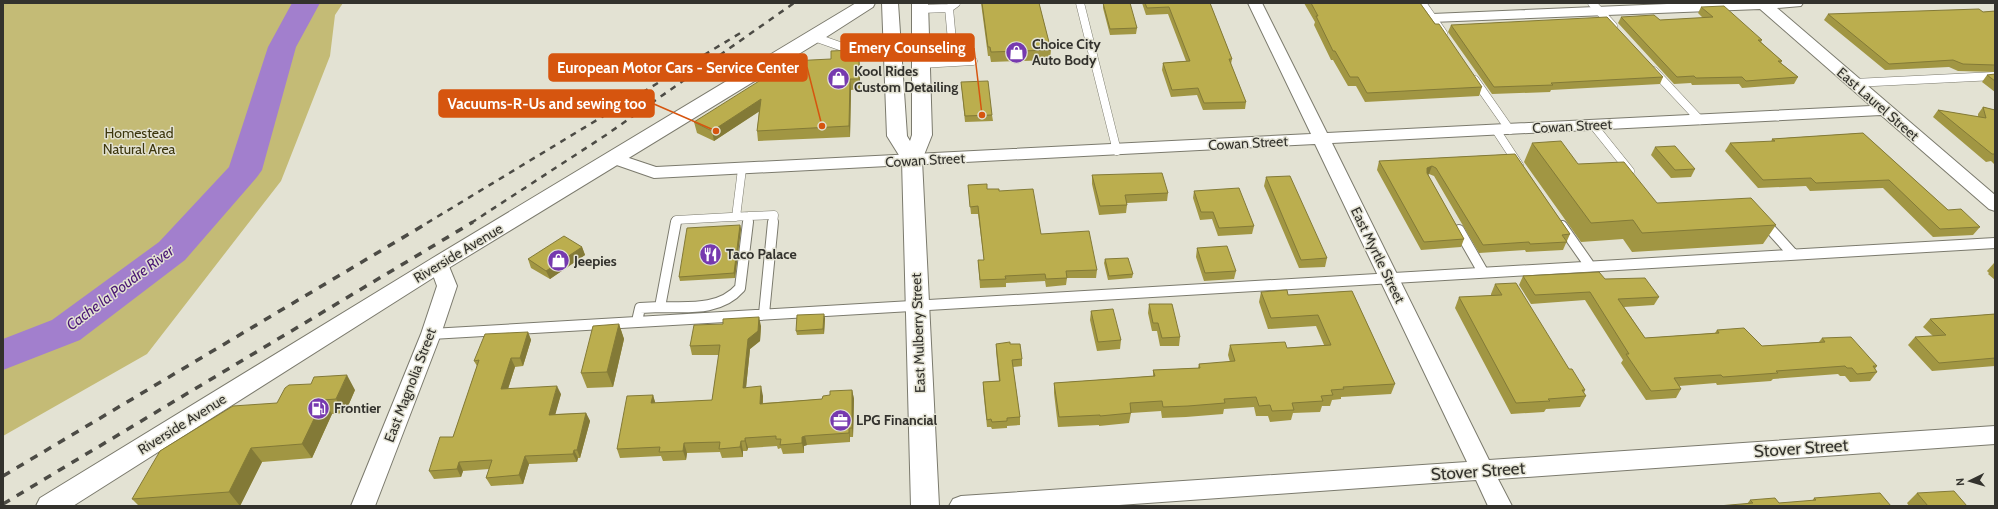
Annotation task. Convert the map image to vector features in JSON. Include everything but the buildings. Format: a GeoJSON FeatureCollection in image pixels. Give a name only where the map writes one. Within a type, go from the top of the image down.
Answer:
{"type":"FeatureCollection","features":[{"type":"Feature","properties":{"kind":"highway","name":"Riverside Avenue"},"geometry":{"type":"LineString","coordinates":[[50,506],[439,264],[814,37],[867,3]]}},
{"type":"Feature","properties":{"kind":"highway"},"geometry":{"type":"LineString","coordinates":[[890,3],[897,136],[912,160]]}},
{"type":"Feature","properties":{"kind":"highway","name":"East Mulberry Street"},"geometry":{"type":"LineString","coordinates":[[920,6],[922,135],[912,160],[925,506]]}},
{"type":"Feature","properties":{"kind":"street","name":"East Myrtle Street"},"geometry":{"type":"LineString","coordinates":[[1255,3],[1500,506]]}},
{"type":"Feature","properties":{"kind":"street"},"geometry":{"type":"LineString","coordinates":[[1432,18],[1595,7],[1796,3]]}},
{"type":"Feature","properties":{"kind":"street","name":"East Laurel Street"},"geometry":{"type":"LineString","coordinates":[[1762,4],[1995,205]]}},
{"type":"Feature","properties":{"kind":"street","name":"Cowan Street"},"geometry":{"type":"LineString","coordinates":[[614,158],[654,173],[1885,110]]}},
{"type":"Feature","properties":{"kind":"street","name":"East Magnolia Street"},"geometry":{"type":"LineString","coordinates":[[363,506],[431,334],[447,286],[439,264]]}},
{"type":"Feature","properties":{"kind":"street","name":"Stover Street"},"geometry":{"type":"LineString","coordinates":[[961,506],[1995,435]]}},
{"type":"Feature","properties":{"kind":"lane"},"geometry":{"type":"LineString","coordinates":[[920,6],[949,8],[956,3]]}},
{"type":"Feature","properties":{"kind":"lane"},"geometry":{"type":"LineString","coordinates":[[1080,3],[1117,150]]}},
{"type":"Feature","properties":{"kind":"lane"},"geometry":{"type":"LineString","coordinates":[[1422,3],[1449,42]]}},
{"type":"Feature","properties":{"kind":"lane"},"geometry":{"type":"LineString","coordinates":[[1595,7],[1619,32]]}},
{"type":"Feature","properties":{"kind":"lane"},"geometry":{"type":"LineString","coordinates":[[920,43],[952,41],[949,8]]}},
{"type":"Feature","properties":{"kind":"lane"},"geometry":{"type":"LineString","coordinates":[[814,37],[851,50],[893,49]]}},
{"type":"Feature","properties":{"kind":"lane"},"geometry":{"type":"LineString","coordinates":[[921,64],[972,61]]}},
{"type":"Feature","properties":{"kind":"lane"},"geometry":{"type":"LineString","coordinates":[[1651,67],[1700,120]]}},
{"type":"Feature","properties":{"kind":"lane"},"geometry":{"type":"LineString","coordinates":[[1471,74],[1523,169]]}},
{"type":"Feature","properties":{"kind":"lane"},"geometry":{"type":"LineString","coordinates":[[1854,83],[1995,76]]}},
{"type":"Feature","properties":{"kind":"lane"},"geometry":{"type":"LineString","coordinates":[[1593,125],[1637,179]]}},
{"type":"Feature","properties":{"kind":"lane"},"geometry":{"type":"LineString","coordinates":[[736,217],[742,169]]}},
{"type":"Feature","properties":{"kind":"lane"},"geometry":{"type":"LineString","coordinates":[[1757,214],[1793,254]]}},
{"type":"Feature","properties":{"kind":"lane"},"geometry":{"type":"LineString","coordinates":[[660,307],[676,220],[774,215],[764,314]]}},
{"type":"Feature","properties":{"kind":"lane"},"geometry":{"type":"LineString","coordinates":[[637,321],[640,308],[716,304],[736,294],[740,288],[749,216]]}},
{"type":"Feature","properties":{"kind":"lane"},"geometry":{"type":"LineString","coordinates":[[1452,219],[1483,272]]}},
{"type":"Feature","properties":{"kind":"lane"},"geometry":{"type":"LineString","coordinates":[[1558,221],[1590,266]]}},
{"type":"Feature","properties":{"kind":"lane"},"geometry":{"type":"LineString","coordinates":[[431,334],[1995,243]]}},
{"type":"Feature","properties":{"kind":"green space","name":"Homestead Natural Area"},"geometry":{"type":"Polygon","coordinates":[[[3,3],[343,3],[335,15],[330,56],[281,181],[147,354],[3,436],[3,3]]]}},
{"type":"Feature","properties":{"kind":"waterway","name":"Cache la Poudre River"},"geometry":{"type":"LineString","coordinates":[[3,355],[66,330],[172,251],[245,170],[282,47],[306,3]]}},
{"type":"Feature","properties":{"kind":"railway"},"geometry":{"type":"LineString","coordinates":[[471,223],[606,135],[794,3]]}},
{"type":"Feature","properties":{"kind":"railway"},"geometry":{"type":"LineString","coordinates":[[427,223],[742,32]]}},
{"type":"Feature","properties":{"kind":"railway"},"geometry":{"type":"LineString","coordinates":[[3,476],[429,222]]}},
{"type":"Feature","properties":{"kind":"railway"},"geometry":{"type":"LineString","coordinates":[[3,504],[473,222]]}},
{"type":"Feature","properties":{"kind":"place","name":"Choice City Auto Body"},"geometry":{"type":"Point","coordinates":[1016,52]}},
{"type":"Feature","properties":{"kind":"place","name":"Kool Rides Custom Detailing"},"geometry":{"type":"Point","coordinates":[838,79]}},
{"type":"Feature","properties":{"kind":"place","name":"Emery Counseling"},"geometry":{"type":"Point","coordinates":[982,115]}},
{"type":"Feature","properties":{"kind":"place","name":"European Motor Cars - Service Center"},"geometry":{"type":"Point","coordinates":[822,126]}},
{"type":"Feature","properties":{"kind":"place","name":"Vacuums-R-Us and sewing too"},"geometry":{"type":"Point","coordinates":[716,131]}},
{"type":"Feature","properties":{"kind":"place","name":"Taco Palace"},"geometry":{"type":"Point","coordinates":[711,254]}},
{"type":"Feature","properties":{"kind":"place","name":"Jeepies"},"geometry":{"type":"Point","coordinates":[558,261]}},
{"type":"Feature","properties":{"kind":"place","name":"Frontier"},"geometry":{"type":"Point","coordinates":[319,408]}},
{"type":"Feature","properties":{"kind":"place","name":"LPG Financial"},"geometry":{"type":"Point","coordinates":[840,420]}}]}
